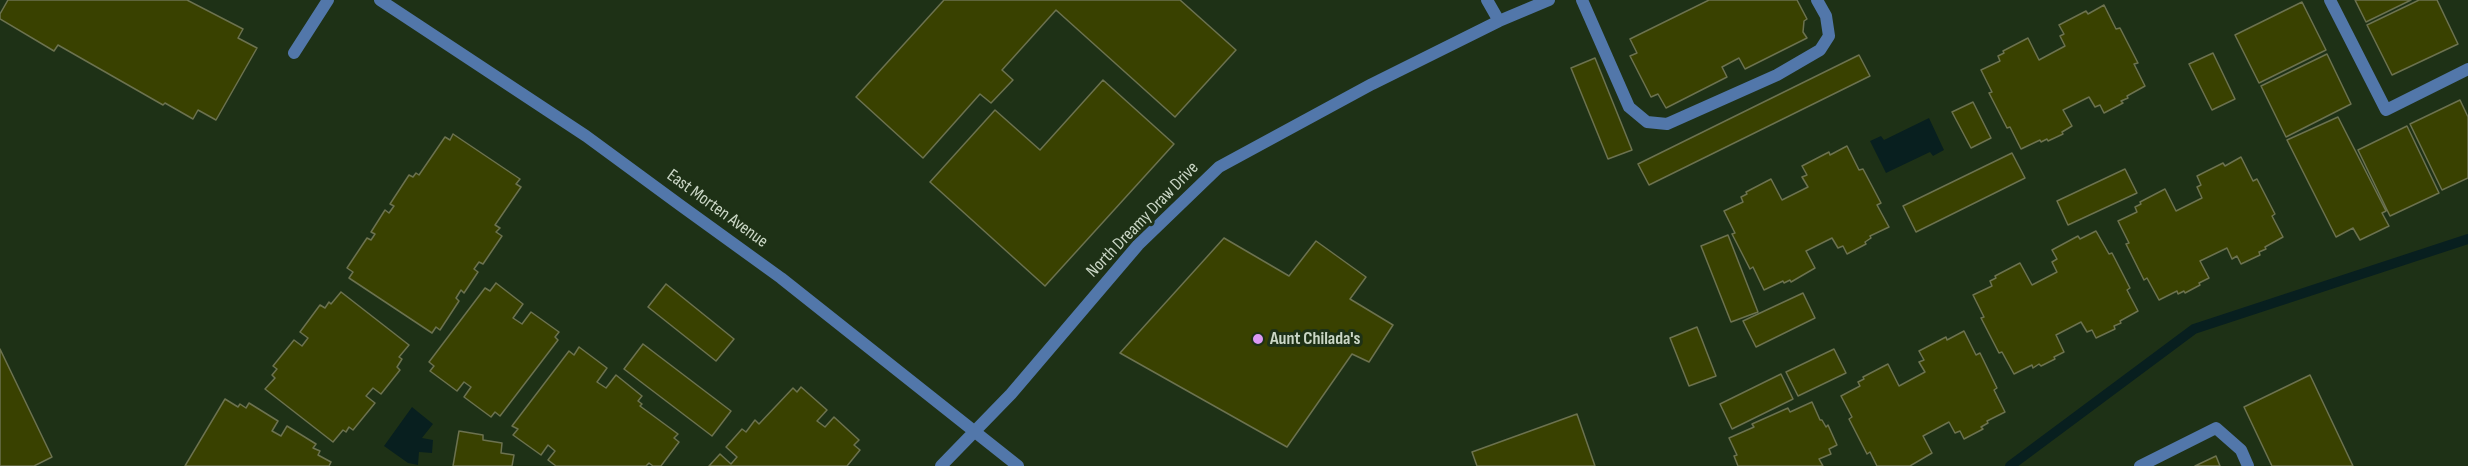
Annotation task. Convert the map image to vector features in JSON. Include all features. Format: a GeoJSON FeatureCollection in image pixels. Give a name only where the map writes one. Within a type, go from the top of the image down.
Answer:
{"type":"FeatureCollection","features":[{"type":"Feature","properties":{"kind":"street"},"geometry":{"type":"LineString","coordinates":[[294,53],[328,0]]}},
{"type":"Feature","properties":{"kind":"street","name":"East Morten Avenue"},"geometry":{"type":"LineString","coordinates":[[380,0],[586,136],[781,278],[1018,466]]}},
{"type":"Feature","properties":{"kind":"street"},"geometry":{"type":"LineString","coordinates":[[1487,0],[1499,21]]}},
{"type":"Feature","properties":{"kind":"street","name":"North Dreamy Draw Drive"},"geometry":{"type":"LineString","coordinates":[[941,466],[1011,394],[1138,245],[1219,167],[1372,84],[1499,21],[1549,0]]}},
{"type":"Feature","properties":{"kind":"street"},"geometry":{"type":"LineString","coordinates":[[1582,0],[1629,107],[1647,122],[1667,124],[1777,75],[1820,50],[1829,36],[1826,16],[1817,0]]}},
{"type":"Feature","properties":{"kind":"street"},"geometry":{"type":"LineString","coordinates":[[2330,0],[2386,110],[2468,69]]}},
{"type":"Feature","properties":{"kind":"street"},"geometry":{"type":"LineString","coordinates":[[2140,466],[2216,428],[2241,450],[2248,466]]}},
{"type":"Feature","properties":{"kind":"water"},"geometry":{"type":"Polygon","coordinates":[[[1929,118],[1944,150],[1933,156],[1930,152],[1886,173],[1870,141],[1881,136],[1884,140],[1929,118]]]}},
{"type":"Feature","properties":{"kind":"water"},"geometry":{"type":"Polygon","coordinates":[[[412,407],[433,424],[422,438],[433,440],[432,453],[419,452],[418,465],[408,463],[384,446],[412,407]]]}},
{"type":"Feature","properties":{"kind":"building"},"geometry":{"type":"Polygon","coordinates":[[[8,0],[187,0],[243,29],[238,38],[257,48],[216,120],[198,110],[193,119],[165,103],[163,105],[58,45],[54,51],[0,19],[0,14],[8,0]]]}},
{"type":"Feature","properties":{"kind":"building"},"geometry":{"type":"Polygon","coordinates":[[[944,0],[1180,0],[1236,50],[1175,117],[1056,10],[1002,70],[1013,80],[991,103],[980,94],[923,158],[856,97],[944,0]]]}},
{"type":"Feature","properties":{"kind":"building"},"geometry":{"type":"Polygon","coordinates":[[[1709,0],[1797,0],[1807,19],[1804,21],[1803,32],[1807,38],[1745,69],[1739,58],[1722,67],[1727,77],[1666,108],[1658,94],[1651,97],[1630,56],[1637,53],[1630,39],[1709,0]]]}},
{"type":"Feature","properties":{"kind":"building"},"geometry":{"type":"Polygon","coordinates":[[[2355,0],[2411,0],[2366,22],[2355,0]]]}},
{"type":"Feature","properties":{"kind":"building"},"geometry":{"type":"Polygon","coordinates":[[[2419,0],[2437,0],[2458,44],[2392,75],[2367,25],[2419,0]]]}},
{"type":"Feature","properties":{"kind":"building"},"geometry":{"type":"Polygon","coordinates":[[[2302,2],[2326,50],[2259,83],[2235,35],[2302,2]]]}},
{"type":"Feature","properties":{"kind":"building"},"geometry":{"type":"Polygon","coordinates":[[[2104,5],[2116,29],[2120,28],[2138,63],[2134,64],[2145,86],[2127,96],[2128,98],[2121,101],[2123,103],[2104,113],[2100,105],[2095,107],[2089,97],[2063,110],[2072,126],[2062,132],[2063,134],[2048,141],[2047,139],[2041,142],[2040,140],[2021,149],[1989,93],[1992,92],[1981,70],[2000,61],[1998,56],[2004,53],[2003,51],[2028,38],[2039,60],[2065,46],[2060,36],[2064,34],[2059,25],[2086,11],[2088,14],[2104,5]]]}},
{"type":"Feature","properties":{"kind":"building"},"geometry":{"type":"Polygon","coordinates":[[[2213,53],[2235,99],[2212,110],[2189,64],[2213,53]]]}},
{"type":"Feature","properties":{"kind":"building"},"geometry":{"type":"Polygon","coordinates":[[[2327,54],[2351,104],[2286,137],[2261,86],[2327,54]]]}},
{"type":"Feature","properties":{"kind":"building"},"geometry":{"type":"Polygon","coordinates":[[[1859,55],[1870,76],[1649,185],[1638,164],[1859,55]]]}},
{"type":"Feature","properties":{"kind":"building"},"geometry":{"type":"Polygon","coordinates":[[[1595,58],[1632,150],[1608,159],[1571,68],[1595,58]]]}},
{"type":"Feature","properties":{"kind":"building"},"geometry":{"type":"Polygon","coordinates":[[[1103,80],[1174,144],[1045,286],[930,182],[995,110],[1040,150],[1103,80]]]}},
{"type":"Feature","properties":{"kind":"building"},"geometry":{"type":"Polygon","coordinates":[[[2460,100],[2468,117],[2468,178],[2442,190],[2410,124],[2460,100]]]}},
{"type":"Feature","properties":{"kind":"building"},"geometry":{"type":"Polygon","coordinates":[[[1973,102],[1991,138],[1971,148],[1952,112],[1973,102]]]}},
{"type":"Feature","properties":{"kind":"building"},"geometry":{"type":"Polygon","coordinates":[[[2338,117],[2386,211],[2382,213],[2389,226],[2360,240],[2353,228],[2336,237],[2287,140],[2338,117]]]}},
{"type":"Feature","properties":{"kind":"building"},"geometry":{"type":"Polygon","coordinates":[[[2407,126],[2439,193],[2390,216],[2358,150],[2407,126]]]}},
{"type":"Feature","properties":{"kind":"building"},"geometry":{"type":"Polygon","coordinates":[[[453,134],[520,179],[516,184],[521,187],[495,225],[500,228],[496,232],[502,236],[483,264],[479,262],[474,269],[478,272],[464,293],[461,290],[456,298],[459,301],[440,330],[436,327],[432,333],[349,278],[353,272],[347,268],[367,238],[371,240],[375,234],[371,232],[385,210],[389,213],[394,206],[390,204],[409,175],[413,177],[416,173],[419,175],[445,137],[450,140],[453,134]]]}},
{"type":"Feature","properties":{"kind":"building"},"geometry":{"type":"Polygon","coordinates":[[[1847,146],[1859,170],[1863,169],[1881,203],[1877,205],[1889,227],[1870,236],[1866,244],[1847,254],[1843,246],[1838,248],[1832,238],[1806,251],[1815,268],[1791,282],[1790,280],[1784,283],[1783,281],[1764,290],[1753,267],[1750,269],[1732,234],[1735,233],[1724,211],[1743,202],[1741,197],[1747,194],[1746,192],[1771,179],[1782,200],[1808,187],[1802,177],[1807,175],[1802,166],[1829,152],[1830,155],[1847,146]]]}},
{"type":"Feature","properties":{"kind":"building"},"geometry":{"type":"Polygon","coordinates":[[[2012,153],[2025,178],[1916,232],[1903,206],[2012,153]]]}},
{"type":"Feature","properties":{"kind":"building"},"geometry":{"type":"Polygon","coordinates":[[[2241,157],[2253,181],[2257,179],[2275,214],[2272,216],[2283,237],[2265,247],[2266,249],[2259,252],[2260,255],[2241,264],[2237,256],[2232,259],[2227,248],[2200,261],[2209,278],[2185,293],[2184,291],[2178,294],[2177,291],[2159,300],[2147,278],[2144,280],[2126,244],[2129,243],[2118,221],[2137,212],[2135,207],[2141,204],[2140,202],[2165,189],[2176,211],[2202,198],[2197,187],[2201,185],[2197,176],[2223,163],[2225,166],[2241,157]]]}},
{"type":"Feature","properties":{"kind":"building"},"geometry":{"type":"Polygon","coordinates":[[[2125,169],[2137,193],[2068,225],[2057,201],[2125,169]]]}},
{"type":"Feature","properties":{"kind":"building"},"geometry":{"type":"Polygon","coordinates":[[[2096,231],[2109,254],[2112,253],[2130,288],[2127,290],[2138,311],[2120,321],[2121,323],[2114,326],[2115,329],[2096,338],[2092,330],[2087,332],[2081,322],[2056,335],[2064,352],[2054,357],[2055,359],[2041,366],[2039,364],[2033,368],[2032,365],[2014,374],[2002,352],[1999,353],[1981,318],[1984,317],[1973,295],[1992,286],[1990,281],[1996,278],[1995,276],[2020,263],[2032,285],[2057,272],[2052,262],[2057,259],[2052,250],[2078,236],[2080,239],[2096,231]]]}},
{"type":"Feature","properties":{"kind":"building"},"geometry":{"type":"Polygon","coordinates":[[[1728,235],[1758,312],[1731,322],[1701,246],[1728,235]]]}},
{"type":"Feature","properties":{"kind":"building","name":"Aunt Chilada's"},"geometry":{"type":"Polygon","coordinates":[[[1224,238],[1289,276],[1316,241],[1366,277],[1350,299],[1393,325],[1369,362],[1352,354],[1287,447],[1120,353],[1224,238]]]}},
{"type":"Feature","properties":{"kind":"building"},"geometry":{"type":"Polygon","coordinates":[[[496,283],[523,304],[513,318],[522,324],[531,312],[559,332],[555,337],[558,340],[500,416],[495,412],[491,417],[464,397],[471,387],[464,382],[457,391],[430,371],[434,366],[429,362],[485,288],[490,291],[496,283]]]}},
{"type":"Feature","properties":{"kind":"building"},"geometry":{"type":"Polygon","coordinates":[[[666,284],[734,339],[716,361],[648,307],[666,284]]]}},
{"type":"Feature","properties":{"kind":"building"},"geometry":{"type":"Polygon","coordinates":[[[341,292],[409,345],[399,357],[402,359],[397,367],[400,370],[381,394],[373,388],[366,396],[375,403],[353,430],[349,427],[346,432],[343,430],[333,442],[265,389],[275,378],[272,375],[277,369],[273,366],[294,340],[302,346],[308,338],[300,332],[320,305],[325,308],[341,292]]]}},
{"type":"Feature","properties":{"kind":"building"},"geometry":{"type":"Polygon","coordinates":[[[1803,293],[1815,318],[1756,347],[1743,321],[1803,293]]]}},
{"type":"Feature","properties":{"kind":"building"},"geometry":{"type":"Polygon","coordinates":[[[1697,327],[1716,376],[1689,386],[1670,338],[1697,327]]]}},
{"type":"Feature","properties":{"kind":"building"},"geometry":{"type":"Polygon","coordinates":[[[1964,331],[1976,355],[1980,353],[1997,388],[1994,390],[2005,412],[1987,421],[1988,423],[1981,427],[1983,429],[1964,439],[1960,431],[1955,433],[1949,422],[1923,436],[1932,453],[1910,466],[1877,466],[1870,452],[1867,454],[1849,419],[1852,417],[1841,396],[1860,386],[1858,382],[1864,379],[1863,377],[1888,364],[1899,386],[1925,372],[1919,362],[1924,360],[1919,351],[1946,337],[1947,340],[1964,331]]]}},
{"type":"Feature","properties":{"kind":"building"},"geometry":{"type":"Polygon","coordinates":[[[643,344],[731,411],[712,436],[624,369],[643,344]]]}},
{"type":"Feature","properties":{"kind":"building"},"geometry":{"type":"Polygon","coordinates":[[[579,347],[607,368],[597,382],[606,388],[616,375],[642,396],[638,401],[642,404],[640,406],[678,434],[674,438],[679,442],[661,466],[653,466],[649,463],[646,466],[556,466],[548,460],[555,451],[548,445],[541,455],[513,435],[518,429],[512,426],[569,351],[574,355],[579,347]]]}},
{"type":"Feature","properties":{"kind":"building"},"geometry":{"type":"Polygon","coordinates":[[[0,349],[52,457],[34,466],[0,466],[0,349]]]}},
{"type":"Feature","properties":{"kind":"building"},"geometry":{"type":"Polygon","coordinates":[[[1834,349],[1846,373],[1798,396],[1786,372],[1834,349]]]}},
{"type":"Feature","properties":{"kind":"building"},"geometry":{"type":"Polygon","coordinates":[[[1781,374],[1793,399],[1732,429],[1720,404],[1781,374]]]}},
{"type":"Feature","properties":{"kind":"building"},"geometry":{"type":"Polygon","coordinates":[[[2310,375],[2353,466],[2272,466],[2244,407],[2310,375]]]}},
{"type":"Feature","properties":{"kind":"building"},"geometry":{"type":"Polygon","coordinates":[[[801,387],[827,410],[817,421],[825,427],[834,417],[859,440],[854,445],[860,450],[847,466],[709,466],[720,454],[731,464],[737,457],[726,447],[742,429],[746,432],[755,420],[759,424],[793,388],[797,392],[801,387]]]}},
{"type":"Feature","properties":{"kind":"building"},"geometry":{"type":"Polygon","coordinates":[[[225,399],[238,407],[240,404],[246,408],[249,403],[278,421],[272,431],[281,436],[287,426],[316,444],[313,448],[320,451],[318,455],[331,462],[329,466],[185,466],[225,399]]]}},
{"type":"Feature","properties":{"kind":"building"},"geometry":{"type":"Polygon","coordinates":[[[1812,402],[1820,420],[1826,427],[1828,425],[1837,445],[1829,449],[1831,454],[1819,459],[1823,466],[1738,466],[1734,456],[1737,455],[1729,438],[1754,427],[1752,424],[1788,408],[1790,412],[1812,402]]]}},
{"type":"Feature","properties":{"kind":"building"},"geometry":{"type":"Polygon","coordinates":[[[1577,414],[1595,466],[1477,466],[1472,452],[1577,414]]]}},
{"type":"Feature","properties":{"kind":"building"},"geometry":{"type":"Polygon","coordinates":[[[459,431],[483,435],[483,440],[502,443],[501,453],[514,455],[512,466],[453,466],[459,431]]]}},
{"type":"Feature","properties":{"kind":"building"},"geometry":{"type":"Polygon","coordinates":[[[2216,456],[2220,466],[2195,466],[2216,456]]]}},
{"type":"Feature","properties":{"kind":"waterway"},"geometry":{"type":"LineString","coordinates":[[2010,466],[2194,329],[2468,239]]}},
{"type":"Feature","properties":{"kind":"place","name":"Aunt Chilada's"},"geometry":{"type":"Point","coordinates":[1258,339]}}]}
